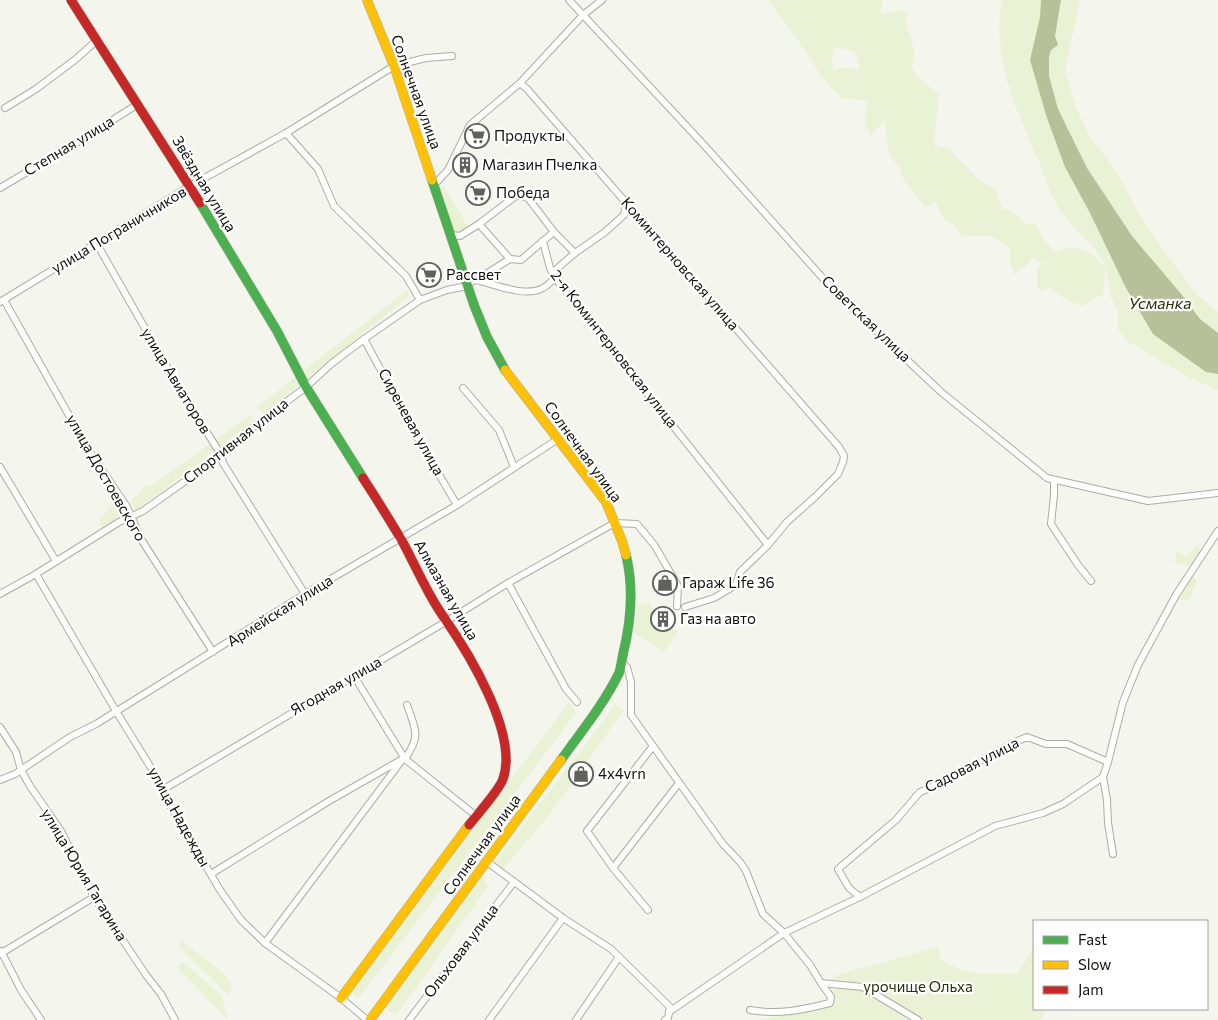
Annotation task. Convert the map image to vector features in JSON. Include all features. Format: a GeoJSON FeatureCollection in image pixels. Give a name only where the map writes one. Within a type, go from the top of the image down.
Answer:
{"type":"FeatureCollection","features":[{"type":"Feature","properties":{"kind":"street","name":"Звёздная улица"},"geometry":{"type":"LineString","coordinates":[[71,0],[190,186],[276,330],[306,388]]}},
{"type":"Feature","properties":{"kind":"street","name":"Солнечная улица"},"geometry":{"type":"LineString","coordinates":[[367,0],[394,66],[481,322],[501,365],[606,502],[622,541],[628,565],[630,592],[630,623],[622,663],[616,680],[596,713],[368,1020]]}},
{"type":"Feature","properties":{"kind":"street","name":"Советская улица"},"geometry":{"type":"LineString","coordinates":[[569,0],[713,154],[836,293],[940,392],[1047,478],[1148,501],[1218,493]]}},
{"type":"Feature","properties":{"kind":"street"},"geometry":{"type":"LineString","coordinates":[[434,185],[448,170],[470,125],[520,83],[583,15],[602,0]]}},
{"type":"Feature","properties":{"kind":"street"},"geometry":{"type":"LineString","coordinates":[[6,108],[58,72],[96,41]]}},
{"type":"Feature","properties":{"kind":"street","name":"улица Пограничников"},"geometry":{"type":"LineString","coordinates":[[2,301],[190,186],[286,133],[394,66],[426,58],[452,56]]}},
{"type":"Feature","properties":{"kind":"street","name":"Коминтерновская улица"},"geometry":{"type":"LineString","coordinates":[[520,83],[839,447],[844,456],[838,474],[787,522],[768,545]]}},
{"type":"Feature","properties":{"kind":"street","name":"Степная улица"},"geometry":{"type":"LineString","coordinates":[[0,188],[138,104]]}},
{"type":"Feature","properties":{"kind":"street"},"geometry":{"type":"LineString","coordinates":[[286,133],[318,169],[334,206],[406,276],[420,300]]}},
{"type":"Feature","properties":{"kind":"street"},"geometry":{"type":"LineString","coordinates":[[452,235],[460,236],[479,224],[517,194],[528,198],[554,232],[575,253]]}},
{"type":"Feature","properties":{"kind":"street"},"geometry":{"type":"LineString","coordinates":[[476,280],[510,289],[531,292],[542,289],[575,253],[605,232],[624,215],[626,202]]}},
{"type":"Feature","properties":{"kind":"street"},"geometry":{"type":"LineString","coordinates":[[479,224],[510,259]]}},
{"type":"Feature","properties":{"kind":"street"},"geometry":{"type":"LineString","coordinates":[[468,286],[510,259],[521,260],[554,232]]}},
{"type":"Feature","properties":{"kind":"street","name":"2-я Коминтерновская улица"},"geometry":{"type":"LineString","coordinates":[[543,241],[554,276],[768,545]]}},
{"type":"Feature","properties":{"kind":"street","name":"улица Авиаторов"},"geometry":{"type":"LineString","coordinates":[[97,244],[180,390],[220,454],[223,463],[305,594]]}},
{"type":"Feature","properties":{"kind":"street","name":"Спортивная улица"},"geometry":{"type":"LineString","coordinates":[[0,594],[36,574],[119,522],[143,511],[198,472],[306,388],[332,364],[364,339],[420,300],[447,290],[468,286]]}},
{"type":"Feature","properties":{"kind":"street","name":"улица Достоевского"},"geometry":{"type":"LineString","coordinates":[[2,301],[88,449],[126,507],[141,539],[213,652]]}},
{"type":"Feature","properties":{"kind":"street","name":"Сиреневая улица"},"geometry":{"type":"LineString","coordinates":[[364,339],[418,439],[458,505]]}},
{"type":"Feature","properties":{"kind":"street","name":"Алмазная улица"},"geometry":{"type":"LineString","coordinates":[[306,388],[401,539],[443,617],[478,672],[500,725],[506,754],[503,780],[475,815],[342,998]]}},
{"type":"Feature","properties":{"kind":"street"},"geometry":{"type":"LineString","coordinates":[[462,388],[499,430],[514,467]]}},
{"type":"Feature","properties":{"kind":"street","name":"Армейская улица"},"geometry":{"type":"LineString","coordinates":[[0,780],[21,770],[70,737],[96,724],[305,594],[458,505],[558,438]]}},
{"type":"Feature","properties":{"kind":"street"},"geometry":{"type":"LineString","coordinates":[[0,467],[56,561]]}},
{"type":"Feature","properties":{"kind":"street"},"geometry":{"type":"LineString","coordinates":[[1054,481],[1051,524],[1091,581]]}},
{"type":"Feature","properties":{"kind":"street"},"geometry":{"type":"LineString","coordinates":[[615,523],[637,524],[655,546],[678,586],[677,606]]}},
{"type":"Feature","properties":{"kind":"street","name":"Ягодная улица"},"geometry":{"type":"LineString","coordinates":[[164,789],[508,584],[615,523]]}},
{"type":"Feature","properties":{"kind":"street"},"geometry":{"type":"LineString","coordinates":[[1113,854],[1103,777],[1123,702],[1138,665],[1176,594],[1218,531]]}},
{"type":"Feature","properties":{"kind":"street"},"geometry":{"type":"LineString","coordinates":[[685,607],[714,598],[736,585],[740,572],[768,545]]}},
{"type":"Feature","properties":{"kind":"street","name":"улица Надежды"},"geometry":{"type":"LineString","coordinates":[[36,574],[164,789],[165,797],[220,890],[241,920],[265,943],[342,998],[368,1020]]}},
{"type":"Feature","properties":{"kind":"street"},"geometry":{"type":"LineString","coordinates":[[508,584],[566,689],[578,702]]}},
{"type":"Feature","properties":{"kind":"street"},"geometry":{"type":"LineString","coordinates":[[622,663],[627,667],[630,682],[631,715],[723,844],[746,871],[763,914],[784,933],[806,960],[831,997],[830,1003],[798,1011],[766,1012],[750,1010]]}},
{"type":"Feature","properties":{"kind":"street"},"geometry":{"type":"LineString","coordinates":[[354,676],[403,760],[475,815]]}},
{"type":"Feature","properties":{"kind":"street"},"geometry":{"type":"LineString","coordinates":[[265,943],[414,746],[417,737],[407,705]]}},
{"type":"Feature","properties":{"kind":"street","name":"улица Юрия Гагарина"},"geometry":{"type":"LineString","coordinates":[[0,727],[16,752],[21,770],[30,786],[61,831],[94,897],[146,975],[161,994],[175,1020]]}},
{"type":"Feature","properties":{"kind":"street","name":"Садовая улица"},"geometry":{"type":"LineString","coordinates":[[860,898],[848,888],[838,869],[896,820],[920,792],[935,786],[1027,737],[1046,744],[1067,744],[1108,762]]}},
{"type":"Feature","properties":{"kind":"street"},"geometry":{"type":"LineString","coordinates":[[648,910],[613,868],[587,831],[653,746]]}},
{"type":"Feature","properties":{"kind":"street"},"geometry":{"type":"LineString","coordinates":[[211,874],[329,801],[403,760]]}},
{"type":"Feature","properties":{"kind":"street"},"geometry":{"type":"LineString","coordinates":[[669,1012],[784,933],[860,898],[995,826],[1043,813],[1063,804],[1103,777]]}},
{"type":"Feature","properties":{"kind":"street"},"geometry":{"type":"LineString","coordinates":[[613,868],[679,783]]}},
{"type":"Feature","properties":{"kind":"street"},"geometry":{"type":"LineString","coordinates":[[486,862],[563,918],[611,949],[670,1007],[668,1018],[665,1020]]}},
{"type":"Feature","properties":{"kind":"street","name":"Ольховая улица"},"geometry":{"type":"LineString","coordinates":[[410,1020],[514,882]]}},
{"type":"Feature","properties":{"kind":"street"},"geometry":{"type":"LineString","coordinates":[[41,1020],[21,990],[0,952],[94,897]]}},
{"type":"Feature","properties":{"kind":"street"},"geometry":{"type":"LineString","coordinates":[[489,1020],[563,918]]}},
{"type":"Feature","properties":{"kind":"street"},"geometry":{"type":"LineString","coordinates":[[576,1020],[619,957]]}},
{"type":"Feature","properties":{"kind":"street"},"geometry":{"type":"LineString","coordinates":[[821,983],[862,987],[918,1020]]}},
{"type":"Feature","properties":{"kind":"green space"},"geometry":{"type":"Polygon","coordinates":[[[768,0],[882,0],[881,14],[899,10],[907,13],[906,25],[912,40],[914,54],[912,68],[919,78],[939,94],[934,145],[949,149],[979,180],[996,190],[1003,209],[1013,211],[1025,224],[1036,224],[1043,238],[1055,252],[1072,246],[1092,254],[1106,269],[1103,294],[1083,306],[1064,299],[1053,289],[1048,288],[1043,292],[1037,288],[1037,269],[1042,262],[1032,258],[1027,265],[1014,274],[1010,262],[1010,248],[997,239],[988,236],[962,237],[956,226],[944,220],[936,203],[925,207],[903,179],[899,166],[891,157],[885,119],[871,136],[865,123],[867,101],[842,98],[826,83],[768,0]],[[835,47],[832,56],[833,71],[842,68],[860,69],[855,51],[835,47]]]}},
{"type":"Feature","properties":{"kind":"green space"},"geometry":{"type":"Polygon","coordinates":[[[1002,0],[1080,0],[1066,65],[1066,75],[1076,107],[1089,135],[1118,174],[1141,217],[1162,248],[1197,295],[1218,312],[1218,390],[1190,378],[1127,341],[1118,329],[1118,311],[1111,297],[1103,261],[1093,247],[1067,220],[1058,206],[1013,100],[1002,61],[999,21],[1002,0]]]}},
{"type":"Feature","properties":{"kind":"green space"},"geometry":{"type":"Polygon","coordinates":[[[443,185],[468,227],[463,231],[454,233],[439,189],[443,185]]]}},
{"type":"Feature","properties":{"kind":"green space"},"geometry":{"type":"Polygon","coordinates":[[[407,290],[409,296],[263,414],[257,407],[407,290]]]}},
{"type":"Feature","properties":{"kind":"green space"},"geometry":{"type":"Polygon","coordinates":[[[251,414],[254,421],[137,510],[130,502],[145,486],[151,486],[251,414]]]}},
{"type":"Feature","properties":{"kind":"green space"},"geometry":{"type":"Polygon","coordinates":[[[117,499],[123,499],[129,518],[108,536],[99,521],[117,499]]]}},
{"type":"Feature","properties":{"kind":"green space"},"geometry":{"type":"Polygon","coordinates":[[[1197,545],[1202,552],[1192,567],[1184,564],[1176,565],[1176,551],[1187,556],[1197,545]]]}},
{"type":"Feature","properties":{"kind":"green space"},"geometry":{"type":"Polygon","coordinates":[[[1193,576],[1197,581],[1189,600],[1179,600],[1178,594],[1193,576]]]}},
{"type":"Feature","properties":{"kind":"green space"},"geometry":{"type":"Polygon","coordinates":[[[649,602],[660,624],[678,631],[664,652],[632,632],[638,605],[649,602]]]}},
{"type":"Feature","properties":{"kind":"green space"},"geometry":{"type":"Polygon","coordinates":[[[569,702],[576,713],[358,999],[351,993],[569,702]]]}},
{"type":"Feature","properties":{"kind":"green space"},"geometry":{"type":"Polygon","coordinates":[[[615,705],[624,710],[550,814],[500,873],[493,865],[615,705]]]}},
{"type":"Feature","properties":{"kind":"green space"},"geometry":{"type":"Polygon","coordinates":[[[481,875],[488,886],[396,1016],[385,1008],[481,875]]]}},
{"type":"Feature","properties":{"kind":"green space"},"geometry":{"type":"Polygon","coordinates":[[[182,941],[227,976],[232,988],[228,995],[178,945],[182,941]]]}},
{"type":"Feature","properties":{"kind":"green space","name":"урочище Ольха"},"geometry":{"type":"Polygon","coordinates":[[[938,947],[942,961],[960,969],[980,974],[1017,974],[1033,947],[1033,1010],[1048,1010],[1040,1020],[760,1020],[834,1005],[833,976],[938,947]]]}},
{"type":"Feature","properties":{"kind":"green space"},"geometry":{"type":"Polygon","coordinates":[[[183,962],[221,995],[228,1020],[177,967],[183,962]]]}},
{"type":"Feature","properties":{"kind":"water","name":"Усманка"},"geometry":{"type":"Polygon","coordinates":[[[1041,0],[1061,0],[1055,36],[1058,45],[1051,50],[1049,57],[1049,76],[1058,109],[1087,168],[1132,236],[1200,319],[1218,333],[1218,374],[1206,372],[1153,334],[1126,288],[1089,211],[1065,167],[1047,118],[1030,60],[1040,17],[1041,0]]]}},
{"type":"Feature","properties":{"kind":"traffic: fast"},"geometry":{"type":"LineString","coordinates":[[432,180],[474,305],[487,337],[505,370]]}},
{"type":"Feature","properties":{"kind":"traffic: fast"},"geometry":{"type":"LineString","coordinates":[[200,203],[277,331],[306,387],[363,478]]}},
{"type":"Feature","properties":{"kind":"traffic: fast"},"geometry":{"type":"LineString","coordinates":[[561,760],[599,707],[619,673],[628,630],[631,592],[626,555]]}},
{"type":"Feature","properties":{"kind":"traffic: slow"},"geometry":{"type":"LineString","coordinates":[[367,0],[394,66],[432,180]]}},
{"type":"Feature","properties":{"kind":"traffic: slow"},"geometry":{"type":"LineString","coordinates":[[505,370],[606,502],[626,555]]}},
{"type":"Feature","properties":{"kind":"traffic: slow"},"geometry":{"type":"LineString","coordinates":[[370,1020],[561,760]]}},
{"type":"Feature","properties":{"kind":"traffic: slow"},"geometry":{"type":"LineString","coordinates":[[341,998],[469,825]]}},
{"type":"Feature","properties":{"kind":"traffic: jam"},"geometry":{"type":"LineString","coordinates":[[71,0],[200,203]]}},
{"type":"Feature","properties":{"kind":"traffic: jam"},"geometry":{"type":"LineString","coordinates":[[363,478],[401,539],[432,598],[465,650],[498,717],[504,740],[506,761],[503,779],[469,825]]}},
{"type":"Feature","properties":{"kind":"place","name":"Продукты"},"geometry":{"type":"Point","coordinates":[477,136]}},
{"type":"Feature","properties":{"kind":"place","name":"Магазин Пчелка"},"geometry":{"type":"Point","coordinates":[465,165]}},
{"type":"Feature","properties":{"kind":"place","name":"Победа"},"geometry":{"type":"Point","coordinates":[478,193]}},
{"type":"Feature","properties":{"kind":"place","name":"Рассвет"},"geometry":{"type":"Point","coordinates":[429,275]}},
{"type":"Feature","properties":{"kind":"place","name":"Гараж Life 36"},"geometry":{"type":"Point","coordinates":[665,583]}},
{"type":"Feature","properties":{"kind":"place","name":"Газ на авто"},"geometry":{"type":"Point","coordinates":[663,619]}},
{"type":"Feature","properties":{"kind":"place","name":"4x4vrn"},"geometry":{"type":"Point","coordinates":[581,774]}}]}
